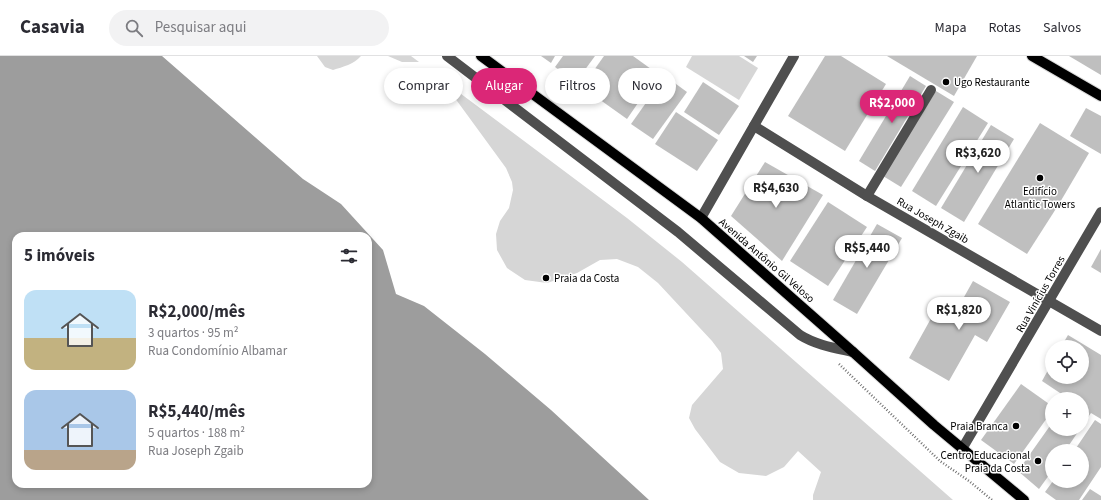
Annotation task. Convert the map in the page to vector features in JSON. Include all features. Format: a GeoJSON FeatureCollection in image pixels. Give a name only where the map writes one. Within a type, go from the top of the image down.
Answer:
{"type":"FeatureCollection","features":[{"type":"Feature","properties":{"kind":"main road","name":"Avenida Antônio Gil Veloso"},"geometry":{"type":"LineString","coordinates":[[481,56],[701,218],[962,449],[1024,500]]}},
{"type":"Feature","properties":{"kind":"main road"},"geometry":{"type":"LineString","coordinates":[[1032,56],[1101,96]]}},
{"type":"Feature","properties":{"kind":"street"},"geometry":{"type":"LineString","coordinates":[[447,56],[683,236],[800,335],[821,345],[853,352]]}},
{"type":"Feature","properties":{"kind":"street"},"geometry":{"type":"LineString","coordinates":[[701,218],[794,56]]}},
{"type":"Feature","properties":{"kind":"street"},"geometry":{"type":"LineString","coordinates":[[867,196],[930,90]]}},
{"type":"Feature","properties":{"kind":"street","name":"Rua Joseph Zgaib"},"geometry":{"type":"LineString","coordinates":[[754,126],[867,196],[1101,331]]}},
{"type":"Feature","properties":{"kind":"street","name":"Rua Vinícius Torres"},"geometry":{"type":"LineString","coordinates":[[962,449],[1101,212]]}},
{"type":"Feature","properties":{"kind":"shaded area"},"geometry":{"type":"Polygon","coordinates":[[[0,56],[162,56],[303,179],[341,204],[367,232],[12,232],[12,488],[372,488],[372,238],[383,250],[396,294],[424,306],[485,354],[551,410],[649,500],[0,500],[0,56]]]}},
{"type":"Feature","properties":{"kind":"shaded area"},"geometry":{"type":"Polygon","coordinates":[[[317,56],[361,56],[352,63],[333,70],[325,67],[317,56]]]}},
{"type":"Feature","properties":{"kind":"shaded area"},"geometry":{"type":"Polygon","coordinates":[[[388,56],[411,56],[419,62],[402,62],[388,56]]]}},
{"type":"Feature","properties":{"kind":"shaded area"},"geometry":{"type":"Polygon","coordinates":[[[692,56],[739,56],[758,68],[739,100],[686,67],[692,56]]]}},
{"type":"Feature","properties":{"kind":"shaded area"},"geometry":{"type":"Polygon","coordinates":[[[463,95],[471,101],[471,104],[474,104],[627,218],[682,262],[953,500],[813,500],[813,495],[821,472],[798,451],[784,467],[766,476],[739,473],[720,462],[695,429],[689,418],[692,405],[723,369],[721,353],[712,341],[658,283],[638,267],[617,259],[600,260],[577,273],[547,283],[525,280],[507,268],[497,250],[496,234],[500,221],[509,208],[513,190],[512,182],[506,168],[459,104],[463,104],[463,95]]]}},
{"type":"Feature","properties":{"kind":"building"},"geometry":{"type":"Polygon","coordinates":[[[541,56],[555,56],[551,63],[541,56]]]}},
{"type":"Feature","properties":{"kind":"building"},"geometry":{"type":"Polygon","coordinates":[[[563,56],[595,56],[586,68],[555,67],[563,56]]]}},
{"type":"Feature","properties":{"kind":"building"},"geometry":{"type":"Polygon","coordinates":[[[604,56],[633,56],[650,68],[618,68],[618,104],[637,104],[627,119],[606,104],[610,104],[610,68],[595,68],[604,56]]]}},
{"type":"Feature","properties":{"kind":"building"},"geometry":{"type":"Polygon","coordinates":[[[744,56],[757,56],[753,62],[744,56]]]}},
{"type":"Feature","properties":{"kind":"building"},"geometry":{"type":"Polygon","coordinates":[[[825,56],[841,56],[886,84],[845,151],[788,116],[825,56]]]}},
{"type":"Feature","properties":{"kind":"building","name":"Ugo Restaurante"},"geometry":{"type":"Polygon","coordinates":[[[887,56],[977,56],[954,96],[887,56]]]}},
{"type":"Feature","properties":{"kind":"building"},"geometry":{"type":"Polygon","coordinates":[[[1069,56],[1101,56],[1101,75],[1069,56]]]}},
{"type":"Feature","properties":{"kind":"building"},"geometry":{"type":"Polygon","coordinates":[[[910,76],[926,86],[875,171],[859,161],[910,76]]]}},
{"type":"Feature","properties":{"kind":"building"},"geometry":{"type":"Polygon","coordinates":[[[703,82],[739,106],[719,135],[684,112],[703,82]]]}},
{"type":"Feature","properties":{"kind":"building"},"geometry":{"type":"Polygon","coordinates":[[[676,84],[687,92],[653,139],[631,124],[645,104],[676,104],[676,84]]]}},
{"type":"Feature","properties":{"kind":"building"},"geometry":{"type":"Polygon","coordinates":[[[936,91],[954,102],[901,187],[883,176],[936,91]]]}},
{"type":"Feature","properties":{"kind":"building"},"geometry":{"type":"Polygon","coordinates":[[[963,107],[988,123],[936,206],[912,191],[963,107]]]}},
{"type":"Feature","properties":{"kind":"building"},"geometry":{"type":"Polygon","coordinates":[[[1086,108],[1101,116],[1101,154],[1070,136],[1086,108]]]}},
{"type":"Feature","properties":{"kind":"building"},"geometry":{"type":"Polygon","coordinates":[[[676,112],[718,140],[697,171],[655,144],[676,112]]]}},
{"type":"Feature","properties":{"kind":"building","name":"Edifício Atlantic Towers"},"geometry":{"type":"Polygon","coordinates":[[[1040,123],[1089,153],[1027,254],[978,224],[1040,123]]]}},
{"type":"Feature","properties":{"kind":"building"},"geometry":{"type":"Polygon","coordinates":[[[991,125],[1014,139],[964,222],[941,208],[991,125]]]}},
{"type":"Feature","properties":{"kind":"building"},"geometry":{"type":"Polygon","coordinates":[[[765,162],[823,195],[782,261],[731,216],[765,162]]]}},
{"type":"Feature","properties":{"kind":"building"},"geometry":{"type":"Polygon","coordinates":[[[828,202],[867,227],[828,286],[790,261],[828,202]]]}},
{"type":"Feature","properties":{"kind":"building"},"geometry":{"type":"Polygon","coordinates":[[[877,224],[902,238],[857,314],[833,300],[877,224]]]}},
{"type":"Feature","properties":{"kind":"building"},"geometry":{"type":"Polygon","coordinates":[[[1101,249],[1101,273],[1091,267],[1101,249]]]}},
{"type":"Feature","properties":{"kind":"building"},"geometry":{"type":"Polygon","coordinates":[[[973,281],[1010,302],[987,342],[975,335],[949,381],[909,358],[934,313],[950,322],[973,281]]]}},
{"type":"Feature","properties":{"kind":"building"},"geometry":{"type":"Polygon","coordinates":[[[1068,335],[1076,340],[1065,340],[1068,335]]]}},
{"type":"Feature","properties":{"kind":"building"},"geometry":{"type":"Polygon","coordinates":[[[1089,348],[1101,355],[1101,419],[1091,413],[1089,416],[1089,392],[1058,392],[1046,384],[1089,384],[1089,348]]]}},
{"type":"Feature","properties":{"kind":"building"},"geometry":{"type":"Polygon","coordinates":[[[1045,376],[1045,383],[1042,381],[1045,376]]]}},
{"type":"Feature","properties":{"kind":"building","name":"Praia Branca"},"geometry":{"type":"Polygon","coordinates":[[[1021,384],[1045,401],[1045,421],[1014,464],[981,440],[1021,384]]]}},
{"type":"Feature","properties":{"kind":"building"},"geometry":{"type":"Polygon","coordinates":[[[1095,420],[1101,424],[1101,467],[1089,485],[1089,444],[1079,444],[1084,436],[1089,436],[1089,429],[1095,420]]]}},
{"type":"Feature","properties":{"kind":"building","name":"Centro Educacional Praia da Costa"},"geometry":{"type":"Polygon","coordinates":[[[1045,433],[1045,436],[1075,436],[1070,444],[1045,444],[1045,481],[1039,489],[1018,471],[1045,433]]]}},
{"type":"Feature","properties":{"kind":"building"},"geometry":{"type":"Polygon","coordinates":[[[1048,488],[1087,488],[1079,500],[1056,500],[1045,492],[1048,488]]]}},
{"type":"Feature","properties":{"kind":"building"},"geometry":{"type":"Polygon","coordinates":[[[1090,489],[1101,496],[1101,500],[1082,500],[1090,489]]]}},
{"type":"Feature","properties":{"kind":"place","name":"Ugo Restaurante"},"geometry":{"type":"Point","coordinates":[946,82]}},
{"type":"Feature","properties":{"kind":"place","name":"Edifício Atlantic Towers"},"geometry":{"type":"Point","coordinates":[1040,178]}},
{"type":"Feature","properties":{"kind":"place","name":"Praia da Costa"},"geometry":{"type":"Point","coordinates":[546,278]}},
{"type":"Feature","properties":{"kind":"place","name":"Praia Branca"},"geometry":{"type":"Point","coordinates":[1016,426]}},
{"type":"Feature","properties":{"kind":"place","name":"Centro Educacional Praia da Costa"},"geometry":{"type":"Point","coordinates":[1038,461]}}]}
